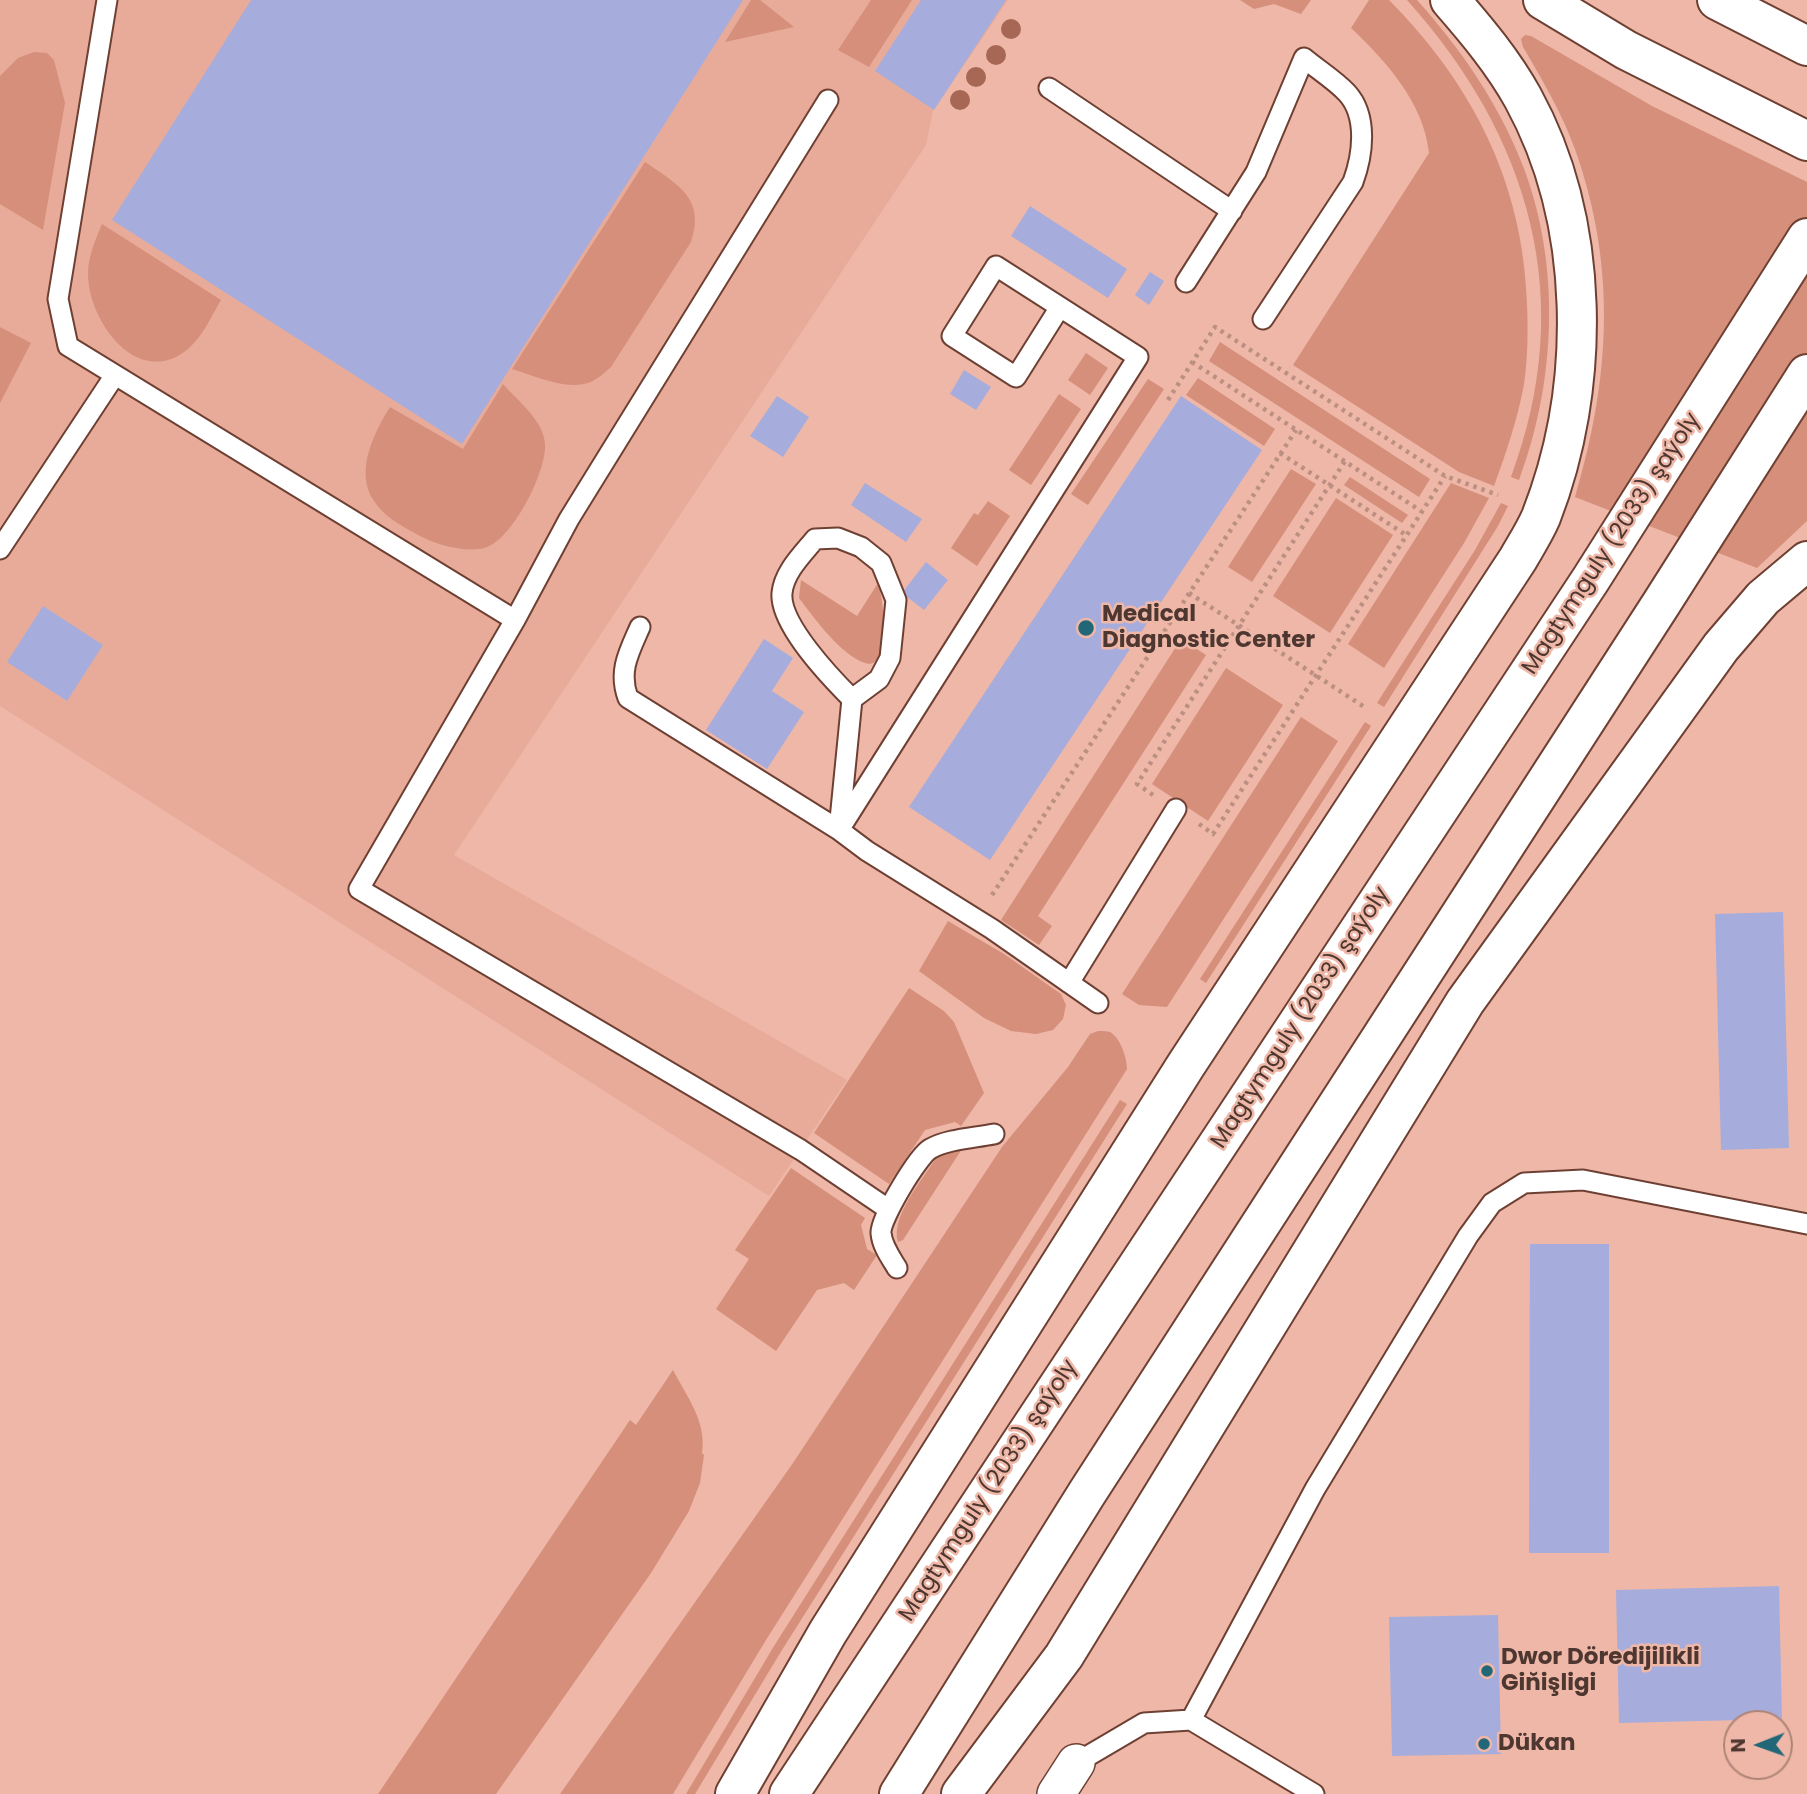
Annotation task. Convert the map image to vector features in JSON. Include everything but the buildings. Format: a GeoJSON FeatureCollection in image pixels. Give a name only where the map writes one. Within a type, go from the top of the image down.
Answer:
{"type":"FeatureCollection","features":[{"type":"Feature","properties":{"kind":"main road"},"geometry":{"type":"LineString","coordinates":[[735,1794],[843,1609],[1186,1065],[1518,559],[1540,520],[1568,417],[1574,370],[1577,323],[1571,234],[1560,187],[1523,98],[1488,44],[1450,0]]}},
{"type":"Feature","properties":{"kind":"main road"},"geometry":{"type":"LineString","coordinates":[[1543,0],[1626,50],[1807,141]]}},
{"type":"Feature","properties":{"kind":"main road"},"geometry":{"type":"LineString","coordinates":[[1717,0],[1807,46]]}},
{"type":"Feature","properties":{"kind":"main road","name":"Magtymguly (2033) şaýoly"},"geometry":{"type":"LineString","coordinates":[[789,1794],[1591,579],[1807,238]]}},
{"type":"Feature","properties":{"kind":"main road"},"geometry":{"type":"LineString","coordinates":[[899,1794],[1087,1493],[1807,374]]}},
{"type":"Feature","properties":{"kind":"main road"},"geometry":{"type":"LineString","coordinates":[[961,1794],[1065,1656],[1465,1002],[1721,647],[1763,598],[1807,561]]}},
{"type":"Feature","properties":{"kind":"street"},"geometry":{"type":"LineString","coordinates":[[1056,1794],[1076,1763]]}},
{"type":"Feature","properties":{"kind":"lane"},"geometry":{"type":"LineString","coordinates":[[107,0],[58,299],[68,346],[515,620]]}},
{"type":"Feature","properties":{"kind":"lane"},"geometry":{"type":"LineString","coordinates":[[1186,282],[1256,172],[1304,58],[1347,93],[1356,109],[1362,138],[1360,162],[1353,181],[1263,319]]}},
{"type":"Feature","properties":{"kind":"lane"},"geometry":{"type":"LineString","coordinates":[[1049,88],[1232,211]]}},
{"type":"Feature","properties":{"kind":"lane"},"geometry":{"type":"LineString","coordinates":[[828,100],[569,519],[515,620],[359,889],[801,1150],[888,1209]]}},
{"type":"Feature","properties":{"kind":"lane"},"geometry":{"type":"LineString","coordinates":[[839,830],[1138,357],[1060,307],[996,266],[952,336],[1016,376],[1060,307]]}},
{"type":"Feature","properties":{"kind":"lane"},"geometry":{"type":"LineString","coordinates":[[0,549],[115,375]]}},
{"type":"Feature","properties":{"kind":"lane"},"geometry":{"type":"LineString","coordinates":[[839,830],[852,699],[879,678],[890,658],[896,600],[881,563],[861,547],[838,538],[815,539],[789,570],[781,595],[790,622],[798,634],[821,667],[852,699]]}},
{"type":"Feature","properties":{"kind":"lane"},"geometry":{"type":"LineString","coordinates":[[640,627],[624,664],[623,684],[628,698],[839,830],[1098,1003]]}},
{"type":"Feature","properties":{"kind":"lane"},"geometry":{"type":"LineString","coordinates":[[1069,983],[1176,809]]}},
{"type":"Feature","properties":{"kind":"lane"},"geometry":{"type":"LineString","coordinates":[[897,1268],[881,1235],[881,1224],[888,1209],[929,1149],[994,1134]]}},
{"type":"Feature","properties":{"kind":"lane"},"geometry":{"type":"LineString","coordinates":[[1191,1720],[1315,1489],[1468,1237],[1492,1203],[1524,1184],[1583,1180],[1807,1224]]}},
{"type":"Feature","properties":{"kind":"lane"},"geometry":{"type":"LineString","coordinates":[[1076,1763],[1144,1723],[1191,1720],[1283,1785],[1314,1794]]}},
{"type":"Feature","properties":{"kind":"path"},"geometry":{"type":"LineString","coordinates":[[1168,400],[1215,327],[1445,476],[1498,495]]}},
{"type":"Feature","properties":{"kind":"path"},"geometry":{"type":"LineString","coordinates":[[1192,362],[1422,511]]}},
{"type":"Feature","properties":{"kind":"path"},"geometry":{"type":"LineString","coordinates":[[976,919],[1296,430]]}},
{"type":"Feature","properties":{"kind":"path"},"geometry":{"type":"LineString","coordinates":[[1280,453],[1406,535]]}},
{"type":"Feature","properties":{"kind":"path"},"geometry":{"type":"LineString","coordinates":[[1141,778],[1345,461]]}},
{"type":"Feature","properties":{"kind":"path"},"geometry":{"type":"LineString","coordinates":[[1217,827],[1445,476]]}},
{"type":"Feature","properties":{"kind":"path"},"geometry":{"type":"LineString","coordinates":[[1189,593],[1366,708]]}},
{"type":"Feature","properties":{"kind":"shaded area"},"geometry":{"type":"Polygon","coordinates":[[[0,0],[1008,0],[933,111],[926,145],[454,855],[847,1080],[769,1196],[0,706],[0,0]]]}},
{"type":"Feature","properties":{"kind":"shaded area"},"geometry":{"type":"Polygon","coordinates":[[[751,0],[760,0],[794,27],[725,42],[751,0]]]}},
{"type":"Feature","properties":{"kind":"shaded area"},"geometry":{"type":"Polygon","coordinates":[[[871,0],[912,0],[869,67],[838,50],[871,0]]]}},
{"type":"Feature","properties":{"kind":"shaded area"},"geometry":{"type":"Polygon","coordinates":[[[1240,0],[1311,0],[1301,14],[1274,4],[1254,9],[1240,0]]]}},
{"type":"Feature","properties":{"kind":"shaded area"},"geometry":{"type":"Polygon","coordinates":[[[1369,0],[1389,0],[1445,66],[1469,102],[1488,138],[1516,217],[1527,304],[1526,364],[1518,410],[1494,486],[1459,472],[1293,365],[1429,153],[1420,117],[1411,100],[1390,69],[1351,28],[1369,0]]]}},
{"type":"Feature","properties":{"kind":"shaded area"},"geometry":{"type":"Polygon","coordinates":[[[1407,0],[1417,0],[1478,78],[1513,143],[1535,204],[1544,243],[1548,283],[1547,364],[1541,404],[1519,480],[1511,477],[1531,411],[1540,347],[1540,284],[1530,223],[1512,164],[1485,107],[1450,53],[1407,0]]]}},
{"type":"Feature","properties":{"kind":"shaded area"},"geometry":{"type":"Polygon","coordinates":[[[1525,35],[1652,106],[1807,182],[1807,521],[1757,568],[1575,497],[1596,410],[1602,367],[1603,282],[1598,239],[1576,152],[1559,111],[1523,47],[1521,39],[1525,35]]]}},
{"type":"Feature","properties":{"kind":"shaded area"},"geometry":{"type":"Polygon","coordinates":[[[34,52],[47,53],[54,60],[65,103],[43,230],[0,204],[0,76],[18,58],[34,52]]]}},
{"type":"Feature","properties":{"kind":"shaded area"},"geometry":{"type":"Polygon","coordinates":[[[645,162],[678,185],[686,194],[695,214],[695,227],[691,242],[611,367],[594,380],[579,385],[550,381],[512,369],[645,162]]]}},
{"type":"Feature","properties":{"kind":"shaded area"},"geometry":{"type":"Polygon","coordinates":[[[102,224],[221,300],[202,332],[188,349],[169,360],[151,361],[135,356],[120,345],[107,330],[97,312],[88,275],[94,243],[102,224]]]}},
{"type":"Feature","properties":{"kind":"shaded area"},"geometry":{"type":"Polygon","coordinates":[[[0,327],[31,343],[0,403],[0,327]]]}},
{"type":"Feature","properties":{"kind":"shaded area"},"geometry":{"type":"Polygon","coordinates":[[[1220,342],[1430,479],[1419,497],[1209,361],[1220,342]]]}},
{"type":"Feature","properties":{"kind":"shaded area"},"geometry":{"type":"Polygon","coordinates":[[[1086,353],[1108,368],[1090,395],[1068,380],[1086,353]]]}},
{"type":"Feature","properties":{"kind":"shaded area"},"geometry":{"type":"Polygon","coordinates":[[[1198,378],[1275,429],[1264,446],[1186,395],[1198,378]]]}},
{"type":"Feature","properties":{"kind":"shaded area"},"geometry":{"type":"Polygon","coordinates":[[[1148,379],[1164,389],[1088,505],[1071,494],[1148,379]]]}},
{"type":"Feature","properties":{"kind":"shaded area"},"geometry":{"type":"Polygon","coordinates":[[[503,384],[535,419],[545,444],[534,486],[507,531],[487,547],[462,549],[427,539],[389,517],[368,490],[366,465],[368,453],[390,407],[463,449],[503,384]]]}},
{"type":"Feature","properties":{"kind":"shaded area"},"geometry":{"type":"Polygon","coordinates":[[[1059,394],[1081,409],[1031,485],[1009,470],[1059,394]]]}},
{"type":"Feature","properties":{"kind":"shaded area"},"geometry":{"type":"Polygon","coordinates":[[[1291,469],[1316,484],[1252,582],[1228,567],[1291,469]]]}},
{"type":"Feature","properties":{"kind":"shaded area"},"geometry":{"type":"Polygon","coordinates":[[[1350,477],[1408,515],[1402,523],[1344,485],[1350,477]]]}},
{"type":"Feature","properties":{"kind":"shaded area"},"geometry":{"type":"Polygon","coordinates":[[[1451,483],[1489,498],[1464,543],[1384,668],[1348,644],[1451,483]]]}},
{"type":"Feature","properties":{"kind":"shaded area"},"geometry":{"type":"Polygon","coordinates":[[[1336,498],[1393,535],[1330,633],[1273,596],[1336,498]]]}},
{"type":"Feature","properties":{"kind":"shaded area"},"geometry":{"type":"Polygon","coordinates":[[[988,501],[1010,516],[977,566],[951,548],[974,513],[978,515],[988,501]]]}},
{"type":"Feature","properties":{"kind":"shaded area"},"geometry":{"type":"Polygon","coordinates":[[[1501,503],[1508,506],[1498,526],[1384,707],[1377,703],[1475,550],[1501,503]]]}},
{"type":"Feature","properties":{"kind":"shaded area"},"geometry":{"type":"Polygon","coordinates":[[[801,580],[857,616],[878,583],[884,631],[880,656],[874,663],[856,659],[829,635],[799,598],[801,580]]]}},
{"type":"Feature","properties":{"kind":"shaded area"},"geometry":{"type":"Polygon","coordinates":[[[1181,639],[1206,655],[1038,916],[1052,926],[1039,945],[1001,920],[1181,639]]]}},
{"type":"Feature","properties":{"kind":"shaded area"},"geometry":{"type":"Polygon","coordinates":[[[1226,668],[1283,705],[1208,821],[1152,784],[1226,668]]]}},
{"type":"Feature","properties":{"kind":"shaded area"},"geometry":{"type":"Polygon","coordinates":[[[1301,717],[1338,741],[1167,1007],[1139,1005],[1122,994],[1301,717]]]}},
{"type":"Feature","properties":{"kind":"shaded area"},"geometry":{"type":"Polygon","coordinates":[[[1365,722],[1371,726],[1206,983],[1200,979],[1365,722]]]}},
{"type":"Feature","properties":{"kind":"shaded area"},"geometry":{"type":"Polygon","coordinates":[[[948,921],[1004,954],[1061,994],[1066,1005],[1063,1019],[1053,1030],[1036,1034],[1011,1031],[984,1018],[919,971],[948,921]]]}},
{"type":"Feature","properties":{"kind":"shaded area"},"geometry":{"type":"Polygon","coordinates":[[[909,988],[944,1011],[954,1022],[984,1093],[961,1126],[955,1122],[925,1130],[889,1184],[814,1133],[909,988]]]}},
{"type":"Feature","properties":{"kind":"shaded area"},"geometry":{"type":"Polygon","coordinates":[[[1098,1031],[1114,1035],[1125,1054],[1127,1069],[766,1640],[673,1794],[560,1794],[793,1463],[1002,1147],[1068,1067],[1090,1034],[1098,1031]]]}},
{"type":"Feature","properties":{"kind":"shaded area"},"geometry":{"type":"Polygon","coordinates":[[[1120,1100],[1127,1104],[782,1650],[695,1794],[686,1794],[774,1646],[1120,1100]]]}},
{"type":"Feature","properties":{"kind":"shaded area"},"geometry":{"type":"Polygon","coordinates":[[[960,1147],[960,1152],[903,1240],[898,1242],[899,1221],[916,1187],[936,1158],[960,1147]]]}},
{"type":"Feature","properties":{"kind":"shaded area"},"geometry":{"type":"Polygon","coordinates":[[[791,1168],[865,1218],[861,1225],[867,1249],[877,1255],[854,1290],[844,1283],[817,1290],[776,1351],[716,1309],[749,1259],[735,1250],[791,1168]]]}},
{"type":"Feature","properties":{"kind":"shaded area"},"geometry":{"type":"Polygon","coordinates":[[[673,1370],[699,1420],[704,1455],[700,1483],[689,1511],[651,1573],[496,1794],[378,1794],[630,1420],[636,1425],[673,1370]]]}},
{"type":"Feature","properties":{"kind":"place","name":"Medical Diagnostic Center"},"geometry":{"type":"Point","coordinates":[1086,628]}},
{"type":"Feature","properties":{"kind":"place","name":"Dwor Döredijilikli Giňişligi"},"geometry":{"type":"Point","coordinates":[1487,1671]}},
{"type":"Feature","properties":{"kind":"place","name":"Dükan"},"geometry":{"type":"Point","coordinates":[1484,1744]}}]}
